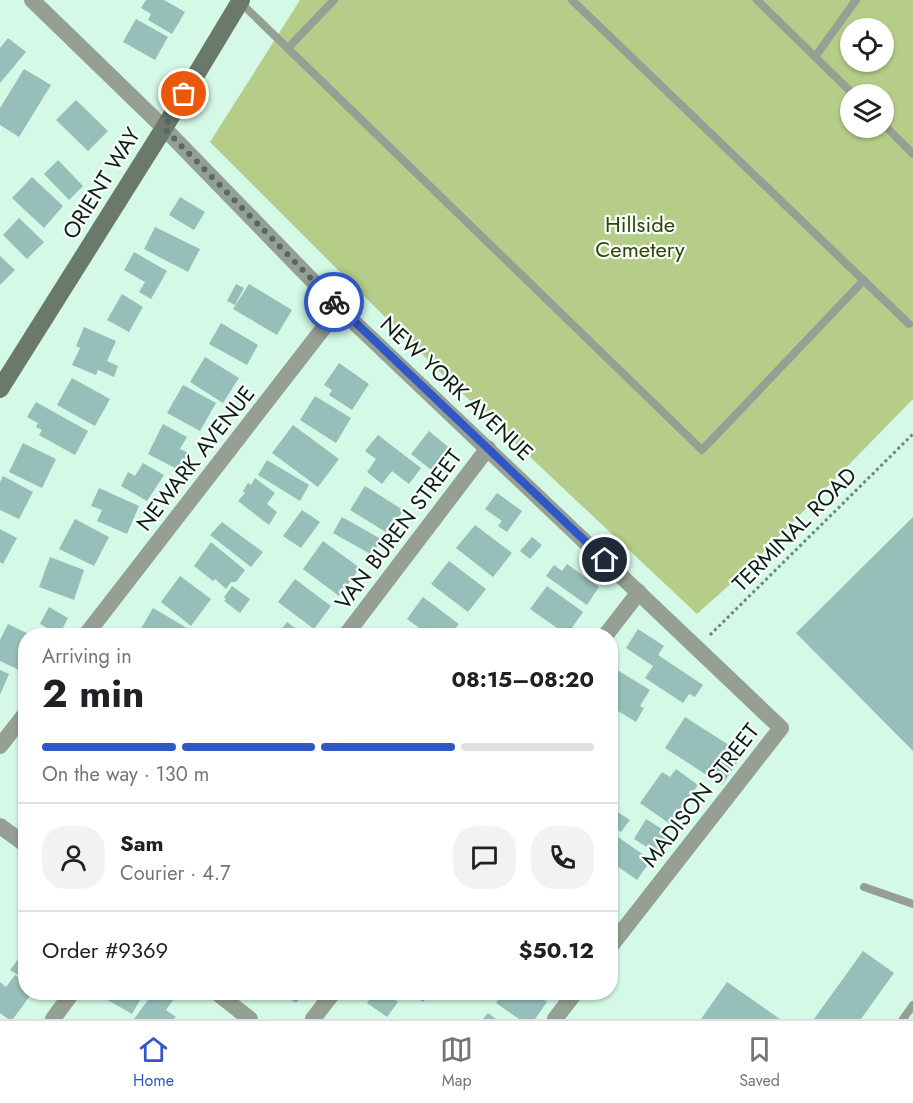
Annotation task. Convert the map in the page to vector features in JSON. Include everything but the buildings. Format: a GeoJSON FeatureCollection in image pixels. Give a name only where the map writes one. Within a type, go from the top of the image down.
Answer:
{"type":"FeatureCollection","features":[{"type":"Feature","properties":{"kind":"street","name":"NEW YORK AVENUE"},"geometry":{"type":"LineString","coordinates":[[32,0],[164,128],[339,308],[781,728]]}},
{"type":"Feature","properties":{"kind":"street","name":"ORIENT WAY"},"geometry":{"type":"LineString","coordinates":[[0,389],[164,128],[240,1]]}},
{"type":"Feature","properties":{"kind":"street","name":"NEWARK AVENUE"},"geometry":{"type":"LineString","coordinates":[[91,628],[339,308]]}},
{"type":"Feature","properties":{"kind":"street","name":"VAN BUREN STREET"},"geometry":{"type":"LineString","coordinates":[[351,628],[488,448]]}},
{"type":"Feature","properties":{"kind":"street"},"geometry":{"type":"LineString","coordinates":[[611,628],[639,592]]}},
{"type":"Feature","properties":{"kind":"street"},"geometry":{"type":"LineString","coordinates":[[0,746],[18,723]]}},
{"type":"Feature","properties":{"kind":"street","name":"MADISON STREET"},"geometry":{"type":"LineString","coordinates":[[618,937],[781,728]]}},
{"type":"Feature","properties":{"kind":"street"},"geometry":{"type":"LineString","coordinates":[[0,826],[18,840]]}},
{"type":"Feature","properties":{"kind":"street"},"geometry":{"type":"LineString","coordinates":[[53,1019],[67,1000]]}},
{"type":"Feature","properties":{"kind":"street"},"geometry":{"type":"LineString","coordinates":[[226,1000],[250,1019]]}},
{"type":"Feature","properties":{"kind":"street"},"geometry":{"type":"LineString","coordinates":[[313,1019],[328,1000]]}},
{"type":"Feature","properties":{"kind":"street"},"geometry":{"type":"LineString","coordinates":[[555,1019],[570,1000]]}},
{"type":"Feature","properties":{"kind":"lane"},"geometry":{"type":"LineString","coordinates":[[288,48],[334,0]]}},
{"type":"Feature","properties":{"kind":"lane"},"geometry":{"type":"LineString","coordinates":[[572,0],[909,324]]}},
{"type":"Feature","properties":{"kind":"lane"},"geometry":{"type":"LineString","coordinates":[[758,0],[843,84]]}},
{"type":"Feature","properties":{"kind":"lane"},"geometry":{"type":"LineString","coordinates":[[815,57],[856,0]]}},
{"type":"Feature","properties":{"kind":"lane"},"geometry":{"type":"LineString","coordinates":[[240,1],[702,450],[864,280]]}},
{"type":"Feature","properties":{"kind":"lane"},"geometry":{"type":"LineString","coordinates":[[894,135],[913,154]]}},
{"type":"Feature","properties":{"kind":"lane"},"geometry":{"type":"LineString","coordinates":[[864,887],[913,904]]}},
{"type":"Feature","properties":{"kind":"lane"},"geometry":{"type":"LineString","coordinates":[[903,1019],[913,1005]]}},
{"type":"Feature","properties":{"kind":"path","name":"TERMINAL ROAD"},"geometry":{"type":"LineString","coordinates":[[698,647],[913,434]]}},
{"type":"Feature","properties":{"kind":"green space","name":"Hillside Cemetery"},"geometry":{"type":"Polygon","coordinates":[[[300,0],[913,0],[913,399],[746,570],[697,614],[446,378],[210,142],[300,0]]]}},
{"type":"Feature","properties":{"kind":"way so far"},"geometry":{"type":"LineString","coordinates":[[184,94],[164,128],[334,302]]}},
{"type":"Feature","properties":{"kind":"route"},"geometry":{"type":"LineString","coordinates":[[334,302],[605,560]]}}]}
